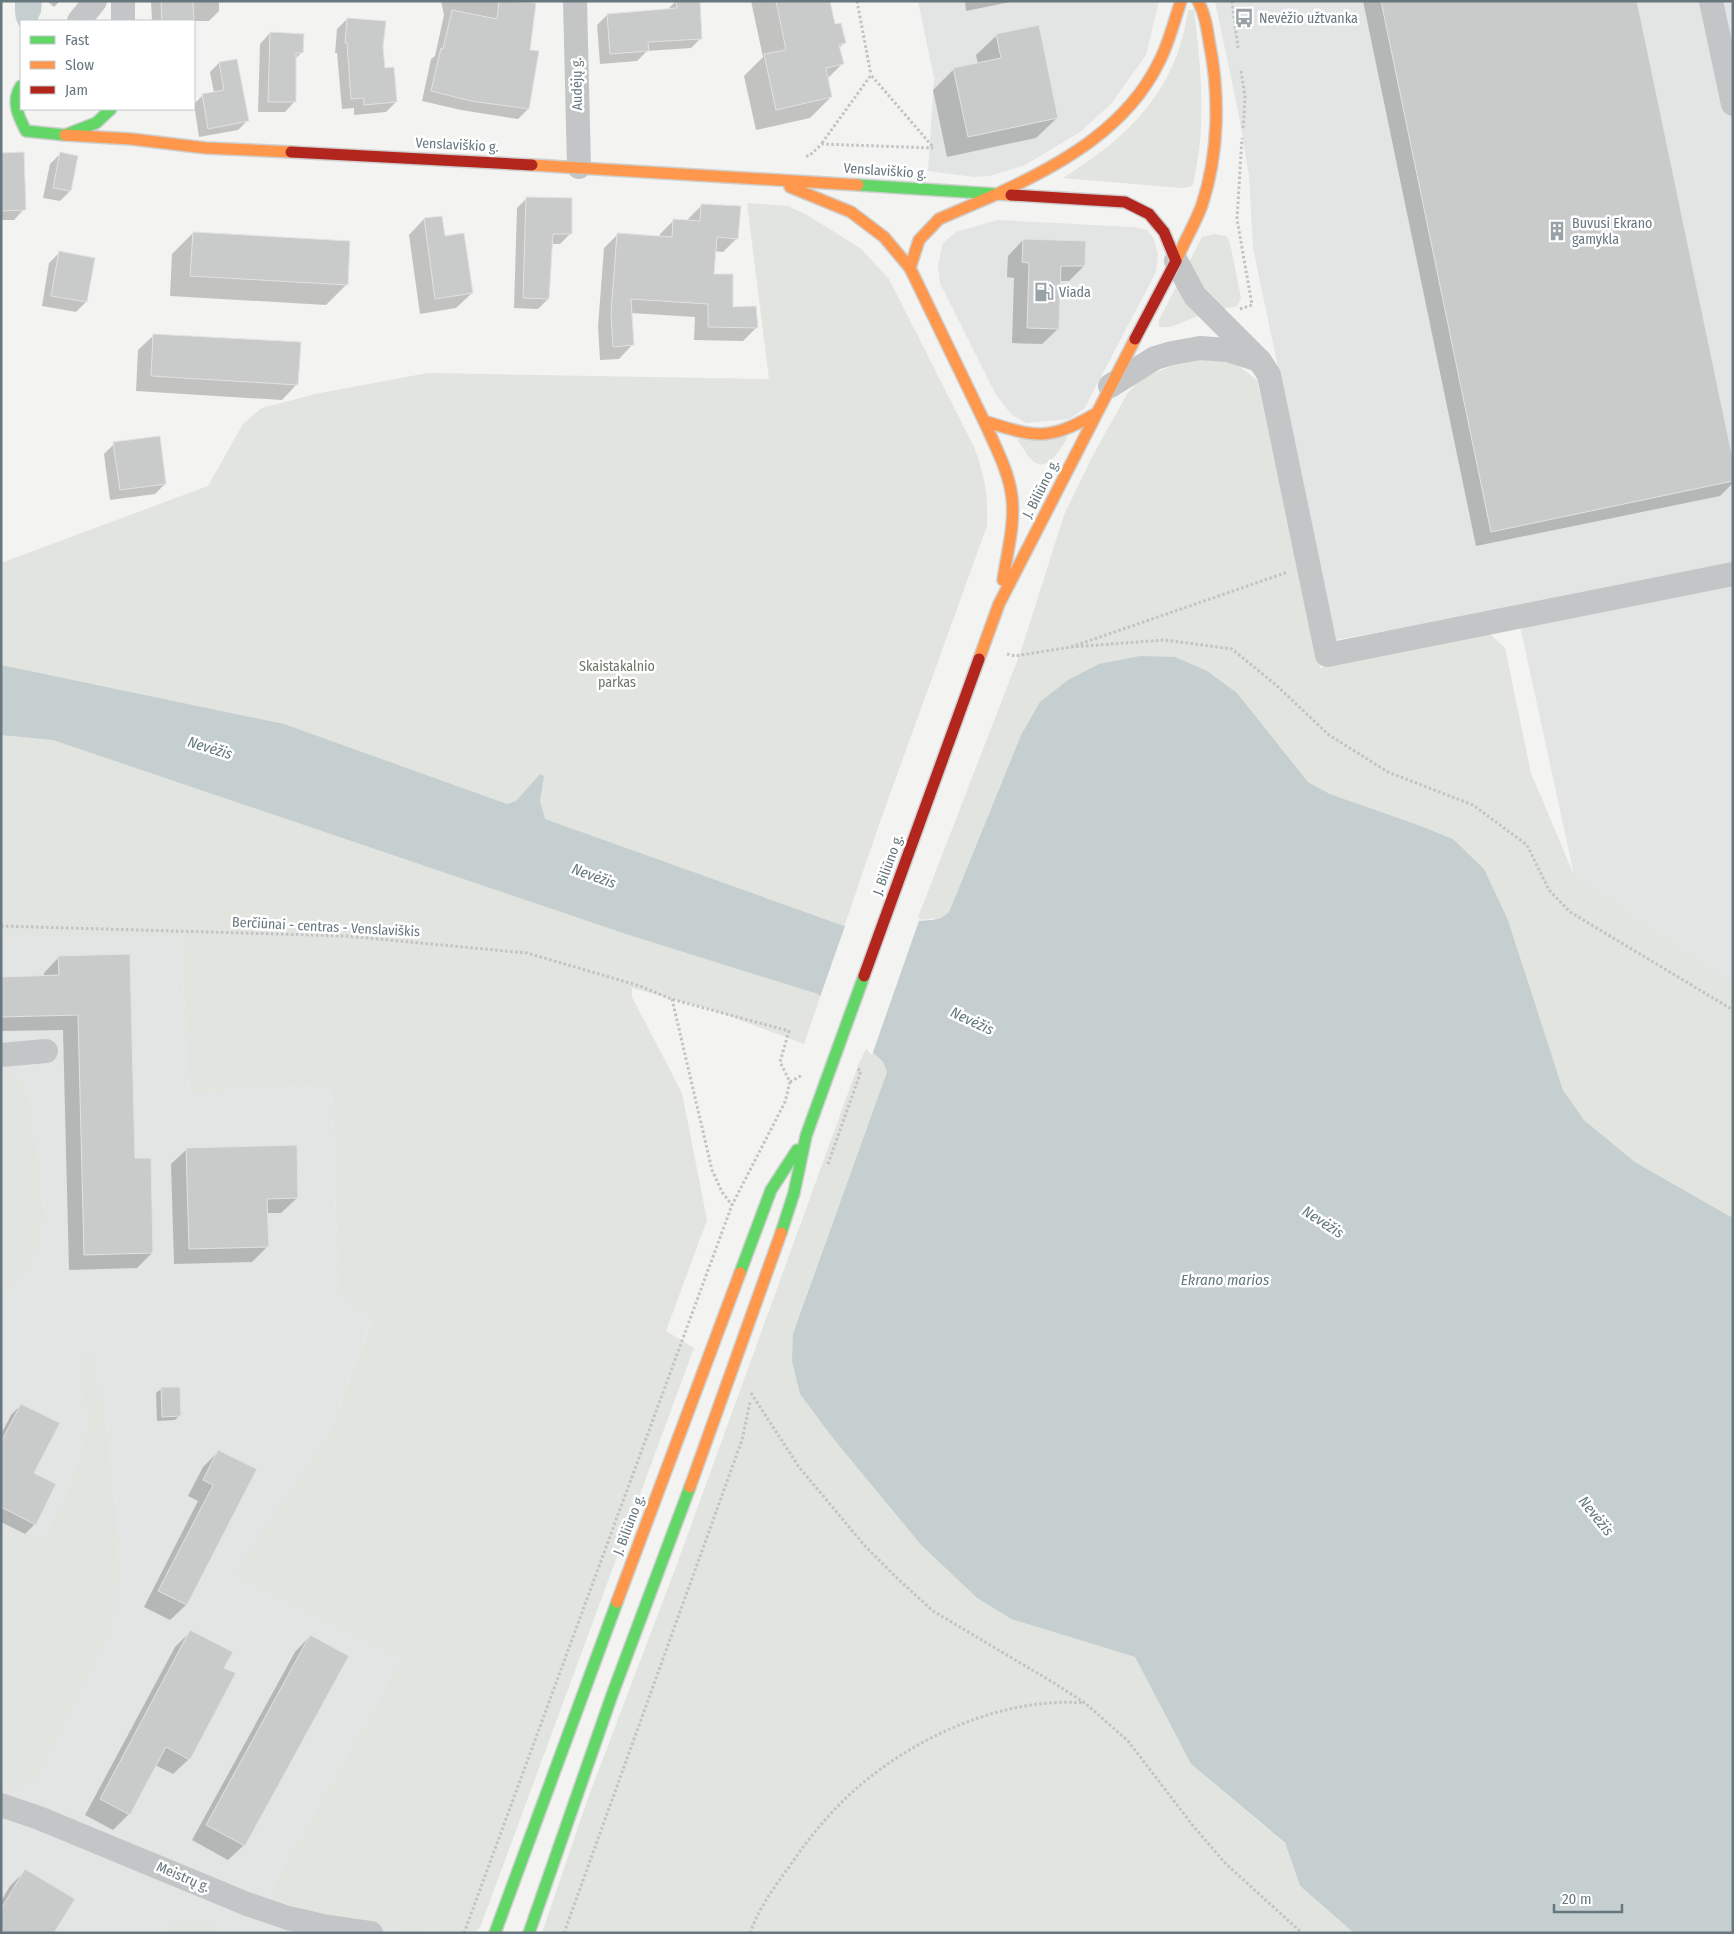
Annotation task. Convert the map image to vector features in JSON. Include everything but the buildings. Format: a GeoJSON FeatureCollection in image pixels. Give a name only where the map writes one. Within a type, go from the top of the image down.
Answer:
{"type":"FeatureCollection","features":[{"type":"Feature","properties":{"kind":"main road"},"geometry":{"type":"LineString","coordinates":[[910,268],[919,240],[939,219],[1038,176],[1082,149],[1120,116],[1145,88],[1159,62],[1181,1]]}},
{"type":"Feature","properties":{"kind":"main road","name":"J. Biliūno g."},"geometry":{"type":"LineString","coordinates":[[529,1933],[612,1695],[664,1560],[776,1249],[794,1194],[806,1136],[999,604],[1095,414],[1176,261],[1204,198],[1213,151],[1216,96],[1214,59],[1203,10],[1198,1]]}},
{"type":"Feature","properties":{"kind":"main road"},"geometry":{"type":"LineString","coordinates":[[7,98],[20,88]]}},
{"type":"Feature","properties":{"kind":"main road"},"geometry":{"type":"LineString","coordinates":[[20,88],[16,104],[18,116],[26,131]]}},
{"type":"Feature","properties":{"kind":"main road"},"geometry":{"type":"LineString","coordinates":[[66,135],[96,123],[110,110]]}},
{"type":"Feature","properties":{"kind":"main road"},"geometry":{"type":"LineString","coordinates":[[130,128],[142,141]]}},
{"type":"Feature","properties":{"kind":"main road","name":"Venslaviškio g."},"geometry":{"type":"LineString","coordinates":[[10,129],[206,148],[580,167],[1125,202],[1149,214],[1164,232],[1176,261]]}},
{"type":"Feature","properties":{"kind":"main road","name":"Venslaviškio g."},"geometry":{"type":"LineString","coordinates":[[770,179],[851,212],[884,237],[910,268]]}},
{"type":"Feature","properties":{"kind":"main road","name":"J. Biliūno g."},"geometry":{"type":"LineString","coordinates":[[910,268],[1000,454],[1012,499],[1010,535],[999,604]]}},
{"type":"Feature","properties":{"kind":"main road"},"geometry":{"type":"LineString","coordinates":[[984,421],[1034,435],[1055,434],[1075,426],[1095,414]]}},
{"type":"Feature","properties":{"kind":"main road","name":"J. Biliūno g."},"geometry":{"type":"LineString","coordinates":[[495,1933],[562,1748],[771,1190],[806,1136]]}},
{"type":"Feature","properties":{"kind":"street"},"geometry":{"type":"LineString","coordinates":[[80,20],[95,1]]}},
{"type":"Feature","properties":{"kind":"street"},"geometry":{"type":"LineString","coordinates":[[123,1],[123,20]]}},
{"type":"Feature","properties":{"kind":"street","name":"Audėjų g."},"geometry":{"type":"LineString","coordinates":[[575,1],[580,167]]}},
{"type":"Feature","properties":{"kind":"street"},"geometry":{"type":"LineString","coordinates":[[1711,1],[1733,104]]}},
{"type":"Feature","properties":{"kind":"street"},"geometry":{"type":"LineString","coordinates":[[1176,261],[1195,296],[1260,361],[1269,375],[1327,655],[1733,574]]}},
{"type":"Feature","properties":{"kind":"street"},"geometry":{"type":"LineString","coordinates":[[1110,386],[1155,358],[1200,348],[1228,350],[1260,361]]}},
{"type":"Feature","properties":{"kind":"street"},"geometry":{"type":"LineString","coordinates":[[1,1055],[46,1051]]}},
{"type":"Feature","properties":{"kind":"street","name":"Meistrų g."},"geometry":{"type":"LineString","coordinates":[[1,1805],[39,1818],[247,1904],[288,1918],[371,1933]]}},
{"type":"Feature","properties":{"kind":"path"},"geometry":{"type":"LineString","coordinates":[[857,1],[871,75],[933,148]]}},
{"type":"Feature","properties":{"kind":"path"},"geometry":{"type":"LineString","coordinates":[[822,144],[871,75]]}},
{"type":"Feature","properties":{"kind":"path"},"geometry":{"type":"LineString","coordinates":[[1071,647],[1268,578],[1308,566]]}},
{"type":"Feature","properties":{"kind":"path"},"geometry":{"type":"LineString","coordinates":[[982,649],[1015,656],[1071,647],[1164,640],[1232,649],[1276,686],[1329,736],[1388,772],[1473,804],[1528,845],[1548,890],[1570,912],[1733,1010]]}},
{"type":"Feature","properties":{"kind":"path","name":"Berčiūnai - centras - Venslaviškis"},"geometry":{"type":"LineString","coordinates":[[1,926],[346,936],[527,953],[640,986],[671,999],[789,1031],[780,1062],[790,1082],[786,1102],[732,1205]]}},
{"type":"Feature","properties":{"kind":"path"},"geometry":{"type":"LineString","coordinates":[[464,1933],[732,1205],[722,1192],[712,1170],[671,999]]}},
{"type":"Feature","properties":{"kind":"path"},"geometry":{"type":"LineString","coordinates":[[751,1393],[805,1474],[865,1546],[899,1580],[933,1611],[1085,1703],[1128,1741],[1194,1827],[1226,1864],[1302,1933]]}},
{"type":"Feature","properties":{"kind":"path"},"geometry":{"type":"LineString","coordinates":[[750,1933],[754,1921],[811,1835],[847,1797],[888,1764],[931,1738],[986,1715],[1030,1704],[1061,1701],[1085,1703]]}},
{"type":"Feature","properties":{"kind":"shaded area"},"geometry":{"type":"Polygon","coordinates":[[[918,1],[1159,1],[1146,55],[1111,104],[1080,132],[1025,165],[990,176],[974,177],[928,171],[934,78],[918,1]]]}},
{"type":"Feature","properties":{"kind":"shaded area"},"geometry":{"type":"Polygon","coordinates":[[[1215,1],[1733,1],[1733,978],[1728,979],[1574,875],[1516,607],[1335,640],[1253,248],[1249,176],[1239,116],[1215,1]]]}},
{"type":"Feature","properties":{"kind":"shaded area"},"geometry":{"type":"Polygon","coordinates":[[[998,220],[1134,227],[1147,230],[1154,239],[1158,256],[1156,272],[1084,409],[1069,419],[1027,423],[1012,415],[996,395],[940,283],[938,265],[943,243],[956,232],[998,220]]]}},
{"type":"Feature","properties":{"kind":"shaded area"},"geometry":{"type":"Polygon","coordinates":[[[181,936],[189,1093],[331,1084],[339,1292],[372,1318],[328,1436],[236,1573],[400,1661],[270,1891],[319,1915],[439,1933],[222,1933],[213,1923],[170,1924],[161,1933],[1,1933],[1,1785],[8,1789],[119,1561],[116,1505],[106,1417],[77,1360],[87,1424],[71,1481],[45,1538],[12,1528],[1,1537],[1,1298],[34,1261],[45,1218],[33,1112],[27,1091],[17,1073],[1,1067],[1,938],[181,936]]]}},
{"type":"Feature","properties":{"kind":"green space"},"geometry":{"type":"Polygon","coordinates":[[[1188,10],[1194,10],[1201,97],[1200,141],[1193,184],[1190,187],[1182,188],[1063,178],[1109,146],[1146,109],[1161,88],[1173,64],[1182,39],[1188,10]]]}},
{"type":"Feature","properties":{"kind":"green space","name":"Skaistakalnio parkas"},"geometry":{"type":"Polygon","coordinates":[[[747,203],[788,206],[807,215],[860,248],[889,279],[974,447],[985,486],[987,526],[881,819],[804,1044],[711,1009],[632,988],[632,997],[682,1093],[707,1220],[666,1331],[694,1348],[480,1928],[474,1933],[424,1931],[374,1925],[277,1904],[270,1891],[400,1661],[235,1573],[328,1436],[372,1319],[339,1292],[331,1084],[189,1093],[181,936],[1,938],[1,563],[208,486],[243,424],[262,408],[315,394],[428,373],[769,379],[747,203]]]}},
{"type":"Feature","properties":{"kind":"green space"},"geometry":{"type":"Polygon","coordinates":[[[1214,234],[1226,236],[1230,243],[1241,298],[1237,306],[1208,312],[1171,327],[1159,327],[1159,320],[1202,237],[1214,234]]]}},
{"type":"Feature","properties":{"kind":"green space"},"geometry":{"type":"Polygon","coordinates":[[[1192,357],[1235,363],[1257,380],[1320,668],[1490,634],[1505,648],[1531,773],[1574,875],[1728,979],[1733,978],[1733,1218],[1635,1162],[1584,1120],[1563,1090],[1508,920],[1453,839],[1330,794],[1308,782],[1237,693],[1041,702],[1021,735],[949,912],[941,918],[917,920],[1021,651],[1064,515],[1091,459],[1127,394],[1141,379],[1192,357]]]}},
{"type":"Feature","properties":{"kind":"green space"},"geometry":{"type":"Polygon","coordinates":[[[1068,437],[1054,457],[1044,464],[1033,461],[1017,439],[1068,437]]]}},
{"type":"Feature","properties":{"kind":"green space"},"geometry":{"type":"Polygon","coordinates":[[[867,1047],[883,1062],[887,1072],[793,1332],[832,1437],[921,1545],[977,1598],[1011,1619],[1135,1657],[1191,1764],[1285,1844],[1300,1886],[1354,1933],[542,1933],[588,1798],[677,1564],[859,1063],[867,1047]]]}},
{"type":"Feature","properties":{"kind":"green space"},"geometry":{"type":"Polygon","coordinates":[[[1,1067],[17,1073],[27,1091],[33,1112],[45,1218],[34,1261],[1,1298],[1,1067]]]}},
{"type":"Feature","properties":{"kind":"green space"},"geometry":{"type":"Polygon","coordinates":[[[90,1356],[106,1417],[116,1505],[119,1561],[116,1602],[109,1634],[38,1775],[26,1784],[8,1789],[1,1785],[1,1537],[12,1528],[45,1538],[71,1481],[87,1424],[77,1360],[90,1356]]]}},
{"type":"Feature","properties":{"kind":"green space"},"geometry":{"type":"Polygon","coordinates":[[[189,1919],[213,1923],[222,1933],[161,1933],[170,1924],[189,1919]]]}},
{"type":"Feature","properties":{"kind":"water"},"geometry":{"type":"Polygon","coordinates":[[[15,1],[42,1],[41,12],[37,20],[20,20],[20,26],[15,12],[15,1]]]}},
{"type":"Feature","properties":{"kind":"water","name":"Ekrano marios"},"geometry":{"type":"Polygon","coordinates":[[[1140,656],[1175,657],[1207,671],[1237,693],[1308,782],[1330,794],[1453,839],[1484,869],[1508,920],[1563,1090],[1584,1120],[1635,1162],[1733,1218],[1733,1933],[1354,1933],[1300,1886],[1285,1843],[1191,1764],[1135,1657],[1011,1619],[977,1598],[921,1545],[832,1437],[800,1394],[792,1361],[793,1333],[887,1072],[883,1062],[818,994],[626,934],[53,740],[1,735],[1,665],[284,724],[507,804],[516,801],[540,774],[544,776],[540,801],[545,819],[844,926],[932,920],[941,918],[949,912],[1021,735],[1040,702],[1068,680],[1099,664],[1140,656]]]}},
{"type":"Feature","properties":{"kind":"pier"},"geometry":{"type":"Polygon","coordinates":[[[920,918],[872,1055],[819,1000],[846,923],[920,918]]]}},
{"type":"Feature","properties":{"kind":"traffic: fast"},"geometry":{"type":"LineString","coordinates":[[20,88],[16,97],[16,103],[18,114],[26,131],[65,135],[96,123],[110,110]]}},
{"type":"Feature","properties":{"kind":"traffic: fast"},"geometry":{"type":"LineString","coordinates":[[858,185],[997,194]]}},
{"type":"Feature","properties":{"kind":"traffic: fast"},"geometry":{"type":"LineString","coordinates":[[781,1233],[794,1193],[806,1136],[864,976]]}},
{"type":"Feature","properties":{"kind":"traffic: fast"},"geometry":{"type":"LineString","coordinates":[[740,1273],[771,1190],[797,1150]]}},
{"type":"Feature","properties":{"kind":"traffic: fast"},"geometry":{"type":"LineString","coordinates":[[529,1933],[612,1695],[690,1487]]}},
{"type":"Feature","properties":{"kind":"traffic: fast"},"geometry":{"type":"LineString","coordinates":[[495,1933],[617,1602]]}},
{"type":"Feature","properties":{"kind":"traffic: slow"},"geometry":{"type":"LineString","coordinates":[[1001,192],[1071,155],[1112,124],[1130,105],[1146,85],[1163,55],[1181,1]]}},
{"type":"Feature","properties":{"kind":"traffic: slow"},"geometry":{"type":"LineString","coordinates":[[1176,261],[1202,205],[1208,185],[1215,144],[1216,103],[1213,61],[1205,21],[1198,1]]}},
{"type":"Feature","properties":{"kind":"traffic: slow"},"geometry":{"type":"LineString","coordinates":[[65,135],[131,139],[206,148],[291,152]]}},
{"type":"Feature","properties":{"kind":"traffic: slow"},"geometry":{"type":"LineString","coordinates":[[532,165],[858,185]]}},
{"type":"Feature","properties":{"kind":"traffic: slow"},"geometry":{"type":"LineString","coordinates":[[790,187],[851,212],[884,237],[910,268]]}},
{"type":"Feature","properties":{"kind":"traffic: slow"},"geometry":{"type":"LineString","coordinates":[[1011,195],[997,194],[939,219],[919,240],[910,268],[984,421],[1016,431],[1041,434],[1065,429],[1095,414]]}},
{"type":"Feature","properties":{"kind":"traffic: slow"},"geometry":{"type":"LineString","coordinates":[[979,659],[999,604],[1135,339]]}},
{"type":"Feature","properties":{"kind":"traffic: slow"},"geometry":{"type":"LineString","coordinates":[[984,421],[1005,468],[1012,498],[1012,529],[1003,580]]}},
{"type":"Feature","properties":{"kind":"traffic: slow"},"geometry":{"type":"LineString","coordinates":[[690,1487],[781,1233]]}},
{"type":"Feature","properties":{"kind":"traffic: slow"},"geometry":{"type":"LineString","coordinates":[[617,1602],[740,1273]]}},
{"type":"Feature","properties":{"kind":"traffic: jam"},"geometry":{"type":"LineString","coordinates":[[291,152],[532,165]]}},
{"type":"Feature","properties":{"kind":"traffic: jam"},"geometry":{"type":"LineString","coordinates":[[1011,195],[1125,202],[1149,214],[1164,232],[1176,261],[1135,339]]}},
{"type":"Feature","properties":{"kind":"traffic: jam"},"geometry":{"type":"LineString","coordinates":[[864,976],[979,659]]}},
{"type":"Feature","properties":{"kind":"place","name":"Nevėžio užtvanka"},"geometry":{"type":"Point","coordinates":[1244,18]}},
{"type":"Feature","properties":{"kind":"place","name":"Buvusi Ekrano gamykla"},"geometry":{"type":"Point","coordinates":[1557,231]}},
{"type":"Feature","properties":{"kind":"place","name":"Viada"},"geometry":{"type":"Point","coordinates":[1044,292]}},
{"type":"Feature","properties":{"kind":"water label","name":"Nevėžis"},"geometry":{"type":"Point","coordinates":[210,748]}},
{"type":"Feature","properties":{"kind":"water label","name":"Nevėžis"},"geometry":{"type":"Point","coordinates":[594,876]}},
{"type":"Feature","properties":{"kind":"water label","name":"Nevėžis"},"geometry":{"type":"Point","coordinates":[972,1021]}},
{"type":"Feature","properties":{"kind":"water label","name":"Nevėžis"},"geometry":{"type":"Point","coordinates":[1323,1222]}},
{"type":"Feature","properties":{"kind":"water label","name":"Nevėžis"},"geometry":{"type":"Point","coordinates":[1596,1516]}}]}
